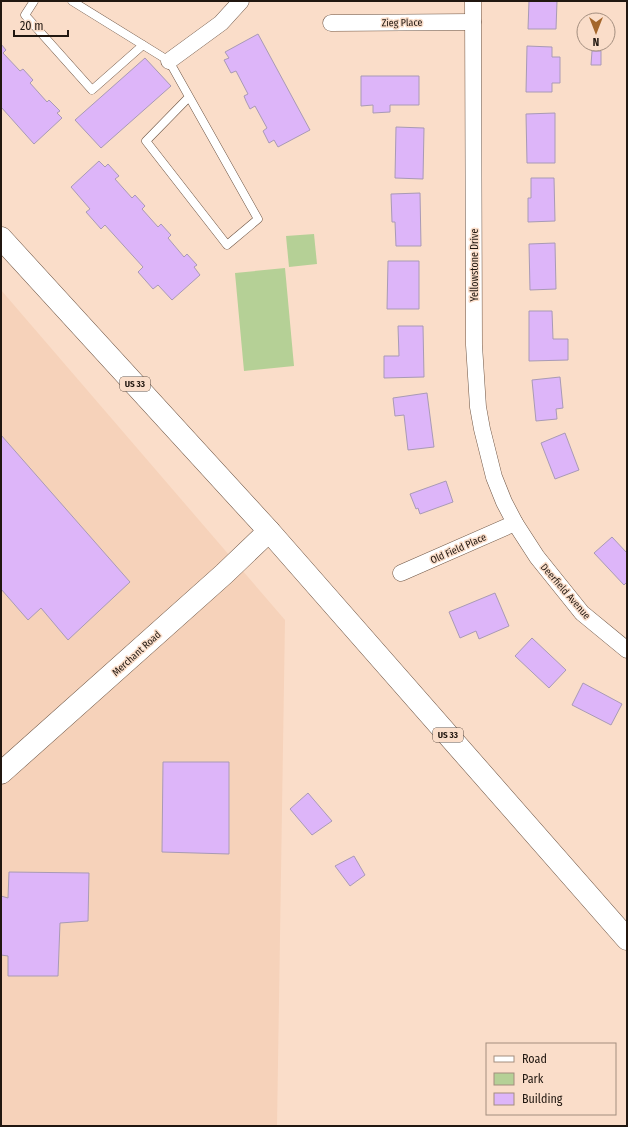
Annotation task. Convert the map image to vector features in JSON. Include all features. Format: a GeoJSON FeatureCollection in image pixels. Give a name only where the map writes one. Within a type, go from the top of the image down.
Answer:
{"type":"FeatureCollection","features":[{"type":"Feature","properties":{"kind":"main road","name":"US 33"},"geometry":{"type":"LineString","coordinates":[[1,238],[269,531],[627,939]]}},
{"type":"Feature","properties":{"kind":"main road","name":"Merchant Road"},"geometry":{"type":"LineString","coordinates":[[1,773],[224,574],[269,531]]}},
{"type":"Feature","properties":{"kind":"street"},"geometry":{"type":"LineString","coordinates":[[169,61],[221,23],[241,1]]}},
{"type":"Feature","properties":{"kind":"street","name":"Yellowstone Drive"},"geometry":{"type":"LineString","coordinates":[[473,1],[475,378],[478,407],[494,477],[504,502],[515,523]]}},
{"type":"Feature","properties":{"kind":"street","name":"Zieg Place"},"geometry":{"type":"LineString","coordinates":[[331,23],[473,22]]}},
{"type":"Feature","properties":{"kind":"street","name":"Old Field Place"},"geometry":{"type":"LineString","coordinates":[[401,573],[515,523]]}},
{"type":"Feature","properties":{"kind":"street","name":"Deerfield Avenue"},"geometry":{"type":"LineString","coordinates":[[515,523],[537,557],[582,613],[627,650]]}},
{"type":"Feature","properties":{"kind":"lane"},"geometry":{"type":"LineString","coordinates":[[34,1],[25,15],[92,90],[143,45]]}},
{"type":"Feature","properties":{"kind":"lane"},"geometry":{"type":"LineString","coordinates":[[72,1],[169,61],[258,219],[227,245],[146,141],[189,97]]}},
{"type":"Feature","properties":{"kind":"shaded area"},"geometry":{"type":"Polygon","coordinates":[[[1,290],[285,620],[277,1126],[1,1126],[1,290]]]}},
{"type":"Feature","properties":{"kind":"green space"},"geometry":{"type":"Polygon","coordinates":[[[314,234],[317,264],[289,267],[286,236],[314,234]]]}},
{"type":"Feature","properties":{"kind":"green space"},"geometry":{"type":"Polygon","coordinates":[[[285,268],[294,366],[244,371],[235,273],[285,268]]]}},
{"type":"Feature","properties":{"kind":"building"},"geometry":{"type":"Polygon","coordinates":[[[529,1],[557,1],[556,29],[528,29],[529,1]]]}},
{"type":"Feature","properties":{"kind":"building"},"geometry":{"type":"Polygon","coordinates":[[[258,34],[310,130],[278,147],[274,140],[269,143],[263,131],[267,128],[255,106],[250,109],[244,96],[248,94],[236,71],[231,73],[224,60],[229,58],[225,52],[258,34]]]}},
{"type":"Feature","properties":{"kind":"building"},"geometry":{"type":"Polygon","coordinates":[[[1,44],[6,50],[3,53],[20,71],[23,69],[33,80],[30,83],[47,102],[49,100],[60,111],[57,113],[62,118],[34,144],[1,107],[1,44]]]}},
{"type":"Feature","properties":{"kind":"building"},"geometry":{"type":"Polygon","coordinates":[[[527,46],[552,47],[552,57],[560,57],[560,83],[552,83],[552,92],[526,92],[527,46]]]}},
{"type":"Feature","properties":{"kind":"building"},"geometry":{"type":"Polygon","coordinates":[[[592,52],[601,52],[601,65],[591,65],[592,52]]]}},
{"type":"Feature","properties":{"kind":"building"},"geometry":{"type":"Polygon","coordinates":[[[145,58],[171,86],[101,148],[75,120],[145,58]]]}},
{"type":"Feature","properties":{"kind":"building"},"geometry":{"type":"Polygon","coordinates":[[[361,76],[419,76],[419,105],[390,105],[390,112],[373,113],[373,105],[361,106],[361,76]]]}},
{"type":"Feature","properties":{"kind":"building"},"geometry":{"type":"Polygon","coordinates":[[[555,113],[555,163],[527,163],[526,114],[555,113]]]}},
{"type":"Feature","properties":{"kind":"building"},"geometry":{"type":"Polygon","coordinates":[[[396,127],[424,128],[423,179],[395,178],[396,127]]]}},
{"type":"Feature","properties":{"kind":"building"},"geometry":{"type":"Polygon","coordinates":[[[99,161],[105,167],[108,164],[119,176],[115,179],[132,198],[135,195],[145,206],[142,209],[158,227],[161,224],[171,235],[168,238],[184,257],[187,254],[197,265],[194,267],[200,275],[172,300],[158,285],[153,289],[138,272],[143,267],[105,225],[101,229],[86,212],[90,209],[71,187],[99,161]]]}},
{"type":"Feature","properties":{"kind":"building"},"geometry":{"type":"Polygon","coordinates":[[[531,178],[554,178],[555,221],[528,222],[528,198],[531,198],[531,178]]]}},
{"type":"Feature","properties":{"kind":"building"},"geometry":{"type":"Polygon","coordinates":[[[420,193],[421,246],[396,246],[395,222],[392,222],[391,194],[420,193]]]}},
{"type":"Feature","properties":{"kind":"building"},"geometry":{"type":"Polygon","coordinates":[[[555,243],[556,289],[530,290],[529,244],[555,243]]]}},
{"type":"Feature","properties":{"kind":"building"},"geometry":{"type":"Polygon","coordinates":[[[388,261],[419,261],[419,309],[387,309],[388,261]]]}},
{"type":"Feature","properties":{"kind":"building"},"geometry":{"type":"Polygon","coordinates":[[[529,311],[552,311],[553,339],[568,339],[568,360],[529,361],[529,311]]]}},
{"type":"Feature","properties":{"kind":"building"},"geometry":{"type":"Polygon","coordinates":[[[398,326],[423,326],[424,377],[384,378],[384,356],[399,356],[398,326]]]}},
{"type":"Feature","properties":{"kind":"building"},"geometry":{"type":"Polygon","coordinates":[[[560,377],[563,408],[556,409],[557,419],[536,421],[532,380],[560,377]]]}},
{"type":"Feature","properties":{"kind":"building"},"geometry":{"type":"Polygon","coordinates":[[[427,393],[434,447],[408,450],[404,415],[395,416],[393,398],[427,393]]]}},
{"type":"Feature","properties":{"kind":"building"},"geometry":{"type":"Polygon","coordinates":[[[565,433],[579,470],[555,479],[541,443],[565,433]]]}},
{"type":"Feature","properties":{"kind":"building"},"geometry":{"type":"Polygon","coordinates":[[[1,435],[130,582],[68,640],[41,608],[28,620],[1,589],[1,435]]]}},
{"type":"Feature","properties":{"kind":"building"},"geometry":{"type":"Polygon","coordinates":[[[446,481],[453,502],[420,514],[418,508],[416,509],[410,494],[446,481]]]}},
{"type":"Feature","properties":{"kind":"building"},"geometry":{"type":"Polygon","coordinates":[[[612,537],[627,553],[627,582],[624,585],[594,553],[612,537]]]}},
{"type":"Feature","properties":{"kind":"building"},"geometry":{"type":"Polygon","coordinates":[[[495,593],[509,626],[479,639],[476,631],[460,638],[449,612],[495,593]]]}},
{"type":"Feature","properties":{"kind":"building"},"geometry":{"type":"Polygon","coordinates":[[[532,638],[566,670],[549,688],[515,656],[532,638]]]}},
{"type":"Feature","properties":{"kind":"building"},"geometry":{"type":"Polygon","coordinates":[[[583,683],[622,704],[611,725],[572,705],[583,683]]]}},
{"type":"Feature","properties":{"kind":"building"},"geometry":{"type":"Polygon","coordinates":[[[163,762],[229,762],[229,854],[162,852],[163,762]]]}},
{"type":"Feature","properties":{"kind":"building"},"geometry":{"type":"Polygon","coordinates":[[[308,793],[332,821],[312,835],[290,809],[308,793]]]}},
{"type":"Feature","properties":{"kind":"building"},"geometry":{"type":"Polygon","coordinates":[[[354,856],[365,875],[350,886],[335,866],[354,856]]]}},
{"type":"Feature","properties":{"kind":"building"},"geometry":{"type":"Polygon","coordinates":[[[9,872],[89,873],[88,921],[60,923],[58,976],[8,976],[8,956],[1,955],[1,896],[8,898],[9,872]]]}}]}
